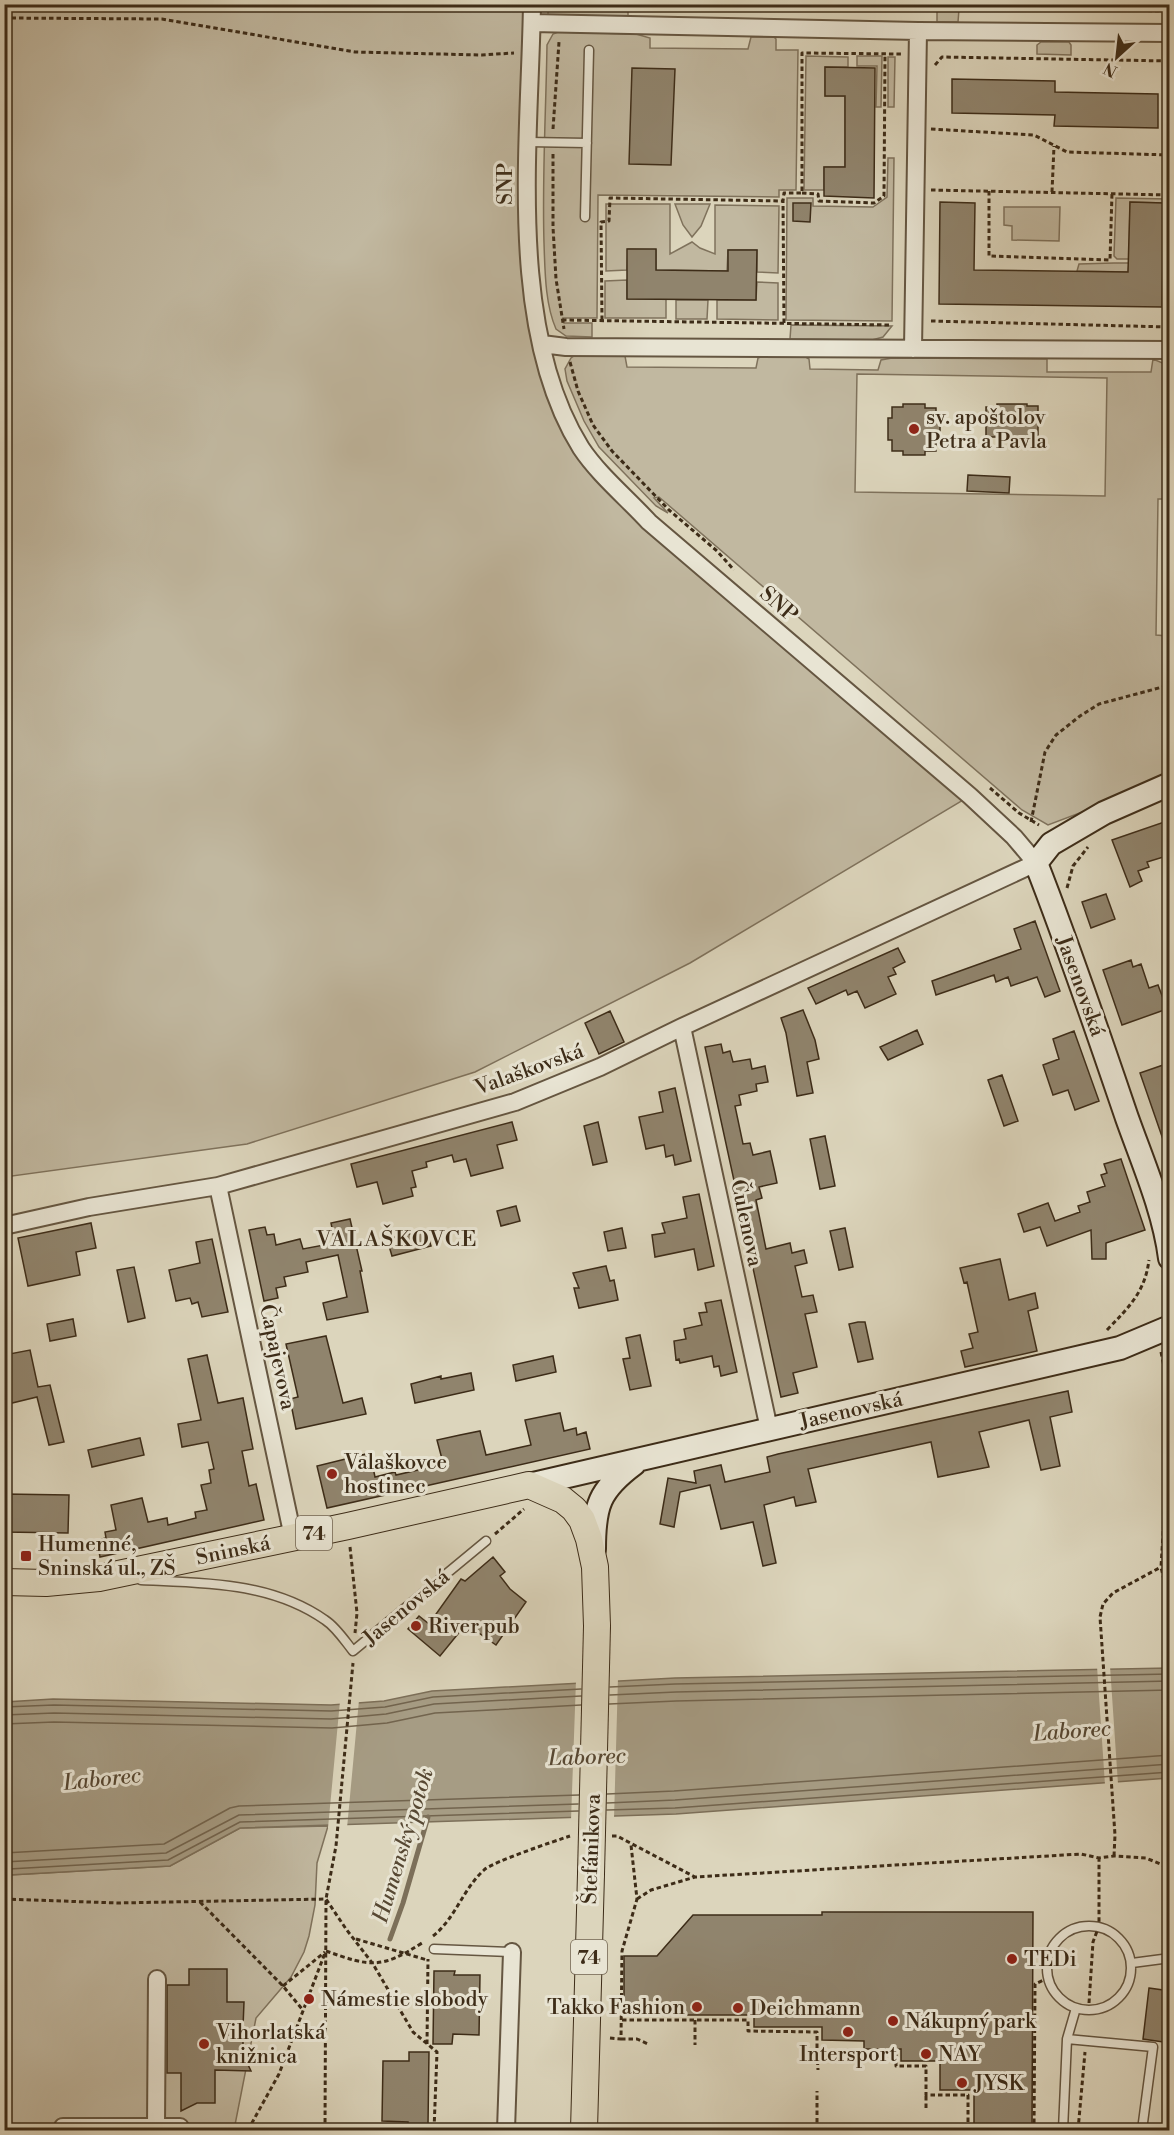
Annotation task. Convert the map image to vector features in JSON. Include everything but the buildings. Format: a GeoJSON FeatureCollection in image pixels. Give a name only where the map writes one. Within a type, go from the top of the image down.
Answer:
{"type":"FeatureCollection","features":[{"type":"Feature","properties":{"kind":"main road","name":"74"},"geometry":{"type":"LineString","coordinates":[[527,1497],[550,1493],[574,1509],[582,1520],[595,1567]]}},
{"type":"Feature","properties":{"kind":"main road","name":"Sninská"},"geometry":{"type":"LineString","coordinates":[[4,1582],[99,1578],[294,1537],[527,1497]]}},
{"type":"Feature","properties":{"kind":"main road","name":"Štefánikova"},"geometry":{"type":"LineString","coordinates":[[586,2128],[597,1626],[595,1567]]}},
{"type":"Feature","properties":{"kind":"street","name":"SNP"},"geometry":{"type":"LineString","coordinates":[[532,4],[528,142],[528,238],[532,293],[557,403],[583,450],[649,522],[970,796],[1014,837],[1036,863]]}},
{"type":"Feature","properties":{"kind":"street"},"geometry":{"type":"LineString","coordinates":[[532,23],[918,31],[1170,33]]}},
{"type":"Feature","properties":{"kind":"street"},"geometry":{"type":"LineString","coordinates":[[913,349],[918,31]]}},
{"type":"Feature","properties":{"kind":"street"},"geometry":{"type":"LineString","coordinates":[[542,344],[566,347],[1170,350]]}},
{"type":"Feature","properties":{"kind":"street"},"geometry":{"type":"LineString","coordinates":[[1036,863],[1052,844],[1104,813],[1170,784]]}},
{"type":"Feature","properties":{"kind":"street","name":"Valaškovská"},"geometry":{"type":"LineString","coordinates":[[4,1226],[89,1208],[218,1186],[515,1101],[600,1067],[1036,863]]}},
{"type":"Feature","properties":{"kind":"street","name":"Jasenovská"},"geometry":{"type":"LineString","coordinates":[[1036,863],[1096,1026],[1164,1247]]}},
{"type":"Feature","properties":{"kind":"street","name":"Čulenova"},"geometry":{"type":"LineString","coordinates":[[682,1027],[769,1429]]}},
{"type":"Feature","properties":{"kind":"street","name":"Čapajevova"},"geometry":{"type":"LineString","coordinates":[[218,1186],[294,1537]]}},
{"type":"Feature","properties":{"kind":"street","name":"Jasenovská"},"geometry":{"type":"LineString","coordinates":[[527,1497],[640,1460],[1120,1348],[1170,1327]]}},
{"type":"Feature","properties":{"kind":"street"},"geometry":{"type":"LineString","coordinates":[[595,1567],[594,1527],[601,1498],[616,1477],[640,1460]]}},
{"type":"Feature","properties":{"kind":"street"},"geometry":{"type":"LineString","coordinates":[[506,2130],[512,1952]]}},
{"type":"Feature","properties":{"kind":"street"},"geometry":{"type":"LineString","coordinates":[[156,2127],[157,1979]]}},
{"type":"Feature","properties":{"kind":"street"},"geometry":{"type":"LineString","coordinates":[[62,2130],[63,2127],[180,2127]]}},
{"type":"Feature","properties":{"kind":"lane"},"geometry":{"type":"LineString","coordinates":[[585,217],[589,50]]}},
{"type":"Feature","properties":{"kind":"lane"},"geometry":{"type":"LineString","coordinates":[[528,142],[587,143]]}},
{"type":"Feature","properties":{"kind":"lane","name":"Jasenovská"},"geometry":{"type":"LineString","coordinates":[[353,1651],[486,1541]]}},
{"type":"Feature","properties":{"kind":"lane"},"geometry":{"type":"LineString","coordinates":[[99,1578],[225,1584],[287,1598],[327,1621],[353,1651]]}},
{"type":"Feature","properties":{"kind":"lane"},"geometry":{"type":"LineString","coordinates":[[1084,1926],[1099,1926],[1112,1932],[1129,1951],[1132,1963],[1130,1981],[1121,1997],[1100,2009],[1076,2008],[1063,2001],[1054,1991],[1048,1978],[1047,1964],[1051,1950],[1059,1938],[1071,1930],[1084,1926]]}},
{"type":"Feature","properties":{"kind":"lane"},"geometry":{"type":"LineString","coordinates":[[434,1949],[512,1952]]}},
{"type":"Feature","properties":{"kind":"lane"},"geometry":{"type":"LineString","coordinates":[[1132,1963],[1170,1958]]}},
{"type":"Feature","properties":{"kind":"lane"},"geometry":{"type":"LineString","coordinates":[[1063,2130],[1067,2039],[1076,2008]]}},
{"type":"Feature","properties":{"kind":"lane"},"geometry":{"type":"LineString","coordinates":[[1067,2039],[1153,2048],[1142,2130]]}},
{"type":"Feature","properties":{"kind":"path"},"geometry":{"type":"LineString","coordinates":[[825,4],[1170,11]]}},
{"type":"Feature","properties":{"kind":"path"},"geometry":{"type":"LineString","coordinates":[[4,18],[162,19],[355,52],[482,55],[531,51]]}},
{"type":"Feature","properties":{"kind":"path"},"geometry":{"type":"LineString","coordinates":[[559,42],[552,142],[553,227],[556,279],[566,347],[578,391],[593,425],[612,451],[669,510],[741,575]]}},
{"type":"Feature","properties":{"kind":"path"},"geometry":{"type":"LineString","coordinates":[[802,193],[802,53],[918,54]]}},
{"type":"Feature","properties":{"kind":"path"},"geometry":{"type":"LineString","coordinates":[[784,323],[784,193],[818,194],[819,201],[874,203],[884,196],[885,54]]}},
{"type":"Feature","properties":{"kind":"path"},"geometry":{"type":"LineString","coordinates":[[931,69],[942,57],[1170,61]]}},
{"type":"Feature","properties":{"kind":"path"},"geometry":{"type":"LineString","coordinates":[[929,139],[930,119]]}},
{"type":"Feature","properties":{"kind":"path"},"geometry":{"type":"LineString","coordinates":[[930,129],[1034,135],[1067,152],[1170,155]]}},
{"type":"Feature","properties":{"kind":"path"},"geometry":{"type":"LineString","coordinates":[[1052,192],[1054,145]]}},
{"type":"Feature","properties":{"kind":"path"},"geometry":{"type":"LineString","coordinates":[[928,190],[1170,195]]}},
{"type":"Feature","properties":{"kind":"path"},"geometry":{"type":"LineString","coordinates":[[989,191],[989,256],[1110,260],[1112,193]]}},
{"type":"Feature","properties":{"kind":"path"},"geometry":{"type":"LineString","coordinates":[[602,320],[601,222],[609,221],[610,198],[783,201]]}},
{"type":"Feature","properties":{"kind":"path"},"geometry":{"type":"LineString","coordinates":[[562,320],[892,325]]}},
{"type":"Feature","properties":{"kind":"path"},"geometry":{"type":"LineString","coordinates":[[925,321],[1170,327]]}},
{"type":"Feature","properties":{"kind":"path"},"geometry":{"type":"LineString","coordinates":[[1031,822],[1045,752],[1056,735],[1099,704],[1170,685]]}},
{"type":"Feature","properties":{"kind":"path"},"geometry":{"type":"LineString","coordinates":[[983,783],[1031,822],[1039,825]]}},
{"type":"Feature","properties":{"kind":"path"},"geometry":{"type":"LineString","coordinates":[[1066,891],[1073,866],[1092,844]]}},
{"type":"Feature","properties":{"kind":"path"},"geometry":{"type":"LineString","coordinates":[[1104,1333],[1136,1300],[1148,1270],[1164,1247]]}},
{"type":"Feature","properties":{"kind":"path"},"geometry":{"type":"LineString","coordinates":[[1161,1350],[1167,1381],[1169,1439],[1161,1567],[1167,1593],[1170,1593]]}},
{"type":"Feature","properties":{"kind":"path"},"geometry":{"type":"LineString","coordinates":[[486,1541],[527,1497]]}},
{"type":"Feature","properties":{"kind":"path"},"geometry":{"type":"LineString","coordinates":[[349,1540],[357,1613],[353,1651]]}},
{"type":"Feature","properties":{"kind":"path"},"geometry":{"type":"LineString","coordinates":[[1114,1856],[1115,1835],[1100,1617],[1103,1604],[1113,1593],[1161,1567]]}},
{"type":"Feature","properties":{"kind":"path"},"geometry":{"type":"LineString","coordinates":[[325,2130],[326,1899],[336,1846],[353,1671]]}},
{"type":"Feature","properties":{"kind":"path"},"geometry":{"type":"LineString","coordinates":[[621,2039],[622,1951],[637,1899],[631,1844]]}},
{"type":"Feature","properties":{"kind":"path"},"geometry":{"type":"LineString","coordinates":[[637,1899],[651,1890],[695,1877],[1081,1854],[1099,1858],[1114,1856],[1146,1858],[1170,1868]]}},
{"type":"Feature","properties":{"kind":"path"},"geometry":{"type":"LineString","coordinates":[[1088,2010],[1093,1942],[1099,1926],[1099,1858]]}},
{"type":"Feature","properties":{"kind":"path"},"geometry":{"type":"LineString","coordinates":[[326,1951],[360,1963],[373,1964],[404,1954],[442,1929],[470,1886],[485,1868]]}},
{"type":"Feature","properties":{"kind":"path"},"geometry":{"type":"LineString","coordinates":[[4,1899],[117,1903],[326,1899]]}},
{"type":"Feature","properties":{"kind":"path"},"geometry":{"type":"LineString","coordinates":[[326,1899],[373,1964],[413,2032],[437,2052],[434,2130]]}},
{"type":"Feature","properties":{"kind":"path"},"geometry":{"type":"LineString","coordinates":[[200,1902],[283,1986],[303,2010]]}},
{"type":"Feature","properties":{"kind":"path"},"geometry":{"type":"LineString","coordinates":[[354,1939],[428,1961]]}},
{"type":"Feature","properties":{"kind":"path"},"geometry":{"type":"LineString","coordinates":[[427,2044],[428,1949],[434,1949]]}},
{"type":"Feature","properties":{"kind":"path"},"geometry":{"type":"LineString","coordinates":[[283,1986],[326,1951]]}},
{"type":"Feature","properties":{"kind":"path"},"geometry":{"type":"LineString","coordinates":[[248,2130],[279,2074],[326,1951]]}},
{"type":"Feature","properties":{"kind":"path"},"geometry":{"type":"LineString","coordinates":[[926,2095],[968,2095],[968,2128],[1034,2129],[1035,1984],[1048,1978]]}},
{"type":"Feature","properties":{"kind":"path"},"geometry":{"type":"LineString","coordinates":[[325,2002],[373,2003],[428,1998]]}},
{"type":"Feature","properties":{"kind":"path"},"geometry":{"type":"LineString","coordinates":[[621,2020],[748,2020],[748,2031],[817,2032],[818,2070]]}},
{"type":"Feature","properties":{"kind":"path"},"geometry":{"type":"LineString","coordinates":[[694,2020],[695,2045]]}},
{"type":"Feature","properties":{"kind":"path"},"geometry":{"type":"LineString","coordinates":[[610,2038],[637,2039],[648,2044]]}},
{"type":"Feature","properties":{"kind":"path"},"geometry":{"type":"LineString","coordinates":[[1078,2130],[1085,2041]]}},
{"type":"Feature","properties":{"kind":"path"},"geometry":{"type":"LineString","coordinates":[[817,2053],[896,2053],[896,2066],[926,2066],[926,2108]]}},
{"type":"Feature","properties":{"kind":"path"},"geometry":{"type":"LineString","coordinates":[[817,2091],[817,2130]]}},
{"type":"Feature","properties":{"kind":"path"},"geometry":{"type":"LineString","coordinates":[[180,2127],[305,2130]]}},
{"type":"Feature","properties":{"kind":"shaded area"},"geometry":{"type":"Polygon","coordinates":[[[4,5],[527,5],[527,179],[548,371],[602,473],[970,796],[690,963],[475,1072],[247,1144],[5,1177],[4,5]]]}},
{"type":"Feature","properties":{"kind":"shaded area"},"geometry":{"type":"Polygon","coordinates":[[[548,5],[628,5],[628,17],[548,15],[548,5]]]}},
{"type":"Feature","properties":{"kind":"shaded area"},"geometry":{"type":"Polygon","coordinates":[[[937,9],[959,9],[958,22],[937,22],[937,9]]]}},
{"type":"Feature","properties":{"kind":"shaded area"},"geometry":{"type":"Polygon","coordinates":[[[558,32],[636,34],[650,38],[650,48],[748,49],[751,37],[774,37],[776,50],[798,50],[796,190],[779,190],[779,197],[598,195],[597,318],[563,318],[564,323],[592,323],[592,337],[566,336],[556,329],[546,287],[543,194],[547,45],[553,34],[558,32]]]}},
{"type":"Feature","properties":{"kind":"shaded area"},"geometry":{"type":"Polygon","coordinates":[[[1041,42],[1069,42],[1071,55],[1037,54],[1037,45],[1041,42]]]}},
{"type":"Feature","properties":{"kind":"shaded area"},"geometry":{"type":"Polygon","coordinates":[[[806,56],[848,57],[848,67],[825,67],[825,96],[845,96],[845,167],[824,167],[824,190],[804,190],[806,56]]]}},
{"type":"Feature","properties":{"kind":"shaded area"},"geometry":{"type":"Polygon","coordinates":[[[857,56],[882,56],[881,107],[876,107],[877,66],[857,66],[857,56]]]}},
{"type":"Feature","properties":{"kind":"shaded area"},"geometry":{"type":"Polygon","coordinates":[[[888,57],[895,57],[894,107],[888,107],[888,57]]]}},
{"type":"Feature","properties":{"kind":"shaded area"},"geometry":{"type":"Polygon","coordinates":[[[888,158],[894,158],[892,321],[786,320],[787,198],[813,198],[813,206],[873,207],[887,197],[888,158]]]}},
{"type":"Feature","properties":{"kind":"shaded area"},"geometry":{"type":"Polygon","coordinates":[[[1116,198],[1169,199],[1169,225],[1164,225],[1164,203],[1130,202],[1129,259],[1117,259],[1114,256],[1116,198]]]}},
{"type":"Feature","properties":{"kind":"shaded area"},"geometry":{"type":"Polygon","coordinates":[[[606,204],[670,204],[670,254],[692,242],[715,254],[715,205],[779,206],[778,273],[757,272],[757,250],[728,250],[727,271],[656,270],[656,250],[628,249],[627,270],[606,271],[606,204]]]}},
{"type":"Feature","properties":{"kind":"shaded area"},"geometry":{"type":"Polygon","coordinates":[[[675,204],[710,204],[701,226],[692,237],[683,225],[675,204]]]}},
{"type":"Feature","properties":{"kind":"shaded area"},"geometry":{"type":"Polygon","coordinates":[[[1004,207],[1060,207],[1059,241],[1012,240],[1012,226],[1004,225],[1004,207]]]}},
{"type":"Feature","properties":{"kind":"shaded area"},"geometry":{"type":"Polygon","coordinates":[[[1129,263],[1128,272],[1077,271],[1079,264],[1129,263]]]}},
{"type":"Feature","properties":{"kind":"shaded area"},"geometry":{"type":"Polygon","coordinates":[[[627,280],[627,299],[666,299],[666,318],[605,318],[605,281],[627,280]]]}},
{"type":"Feature","properties":{"kind":"shaded area"},"geometry":{"type":"Polygon","coordinates":[[[757,282],[778,283],[778,320],[717,319],[717,300],[756,300],[757,282]]]}},
{"type":"Feature","properties":{"kind":"shaded area"},"geometry":{"type":"Polygon","coordinates":[[[676,300],[708,300],[707,319],[676,319],[676,300]]]}},
{"type":"Feature","properties":{"kind":"shaded area"},"geometry":{"type":"Polygon","coordinates":[[[791,325],[892,326],[883,337],[872,340],[790,339],[791,325]]]}},
{"type":"Feature","properties":{"kind":"shaded area"},"geometry":{"type":"Polygon","coordinates":[[[577,354],[620,354],[625,356],[627,367],[756,368],[758,358],[763,356],[804,356],[809,359],[810,369],[878,370],[881,360],[892,358],[1047,359],[1047,372],[1151,372],[1153,359],[1165,364],[1170,374],[1170,499],[1158,499],[1156,635],[1168,636],[1169,773],[1114,800],[1048,825],[1022,810],[659,497],[654,498],[668,513],[656,506],[599,447],[584,421],[567,381],[565,369],[571,358],[577,354]],[[857,374],[855,492],[1105,496],[1107,378],[857,374]]]}},
{"type":"Feature","properties":{"kind":"shaded area"},"geometry":{"type":"Polygon","coordinates":[[[328,1826],[317,1863],[315,1905],[309,1936],[304,1952],[291,1977],[256,2018],[234,2130],[5,2130],[5,1878],[9,1875],[170,1866],[240,1828],[328,1826]]]}},
{"type":"Feature","properties":{"kind":"water","name":"Laborec"},"geometry":{"type":"Polygon","coordinates":[[[1169,1668],[1169,1778],[676,1814],[240,1828],[170,1866],[9,1875],[5,1878],[5,1702],[53,1699],[331,1705],[384,1701],[432,1691],[675,1678],[1169,1668]]]}},
{"type":"Feature","properties":{"kind":"pier"},"geometry":{"type":"Polygon","coordinates":[[[1097,1666],[1110,1666],[1118,1784],[1105,1785],[1097,1666]]]}},
{"type":"Feature","properties":{"kind":"pier"},"geometry":{"type":"Polygon","coordinates":[[[618,1678],[614,1819],[571,1820],[576,1680],[618,1678]]]}},
{"type":"Feature","properties":{"kind":"pier"},"geometry":{"type":"Polygon","coordinates":[[[359,1700],[347,1828],[328,1828],[340,1701],[359,1700]]]}},
{"type":"Feature","properties":{"kind":"waterway","name":"Humenský potok"},"geometry":{"type":"LineString","coordinates":[[390,1939],[428,1817]]}},
{"type":"Feature","properties":{"kind":"place","name":"sv. apoštolov Petra a Pavla"},"geometry":{"type":"Point","coordinates":[914,429]}},
{"type":"Feature","properties":{"kind":"place","name":"Valaškovce hostinec"},"geometry":{"type":"Point","coordinates":[332,1474]}},
{"type":"Feature","properties":{"kind":"place","name":"Humenné, Sninská ul., ZŠ"},"geometry":{"type":"Point","coordinates":[26,1556]}},
{"type":"Feature","properties":{"kind":"place","name":"River pub"},"geometry":{"type":"Point","coordinates":[416,1626]}},
{"type":"Feature","properties":{"kind":"place","name":"TEDi"},"geometry":{"type":"Point","coordinates":[1012,1959]}},
{"type":"Feature","properties":{"kind":"place","name":"Námestie slobody"},"geometry":{"type":"Point","coordinates":[309,1999]}},
{"type":"Feature","properties":{"kind":"place","name":"Takko Fashion"},"geometry":{"type":"Point","coordinates":[697,2007]}},
{"type":"Feature","properties":{"kind":"place","name":"Deichmann"},"geometry":{"type":"Point","coordinates":[738,2008]}},
{"type":"Feature","properties":{"kind":"place","name":"Nákupný park"},"geometry":{"type":"Point","coordinates":[893,2021]}},
{"type":"Feature","properties":{"kind":"place","name":"Intersport"},"geometry":{"type":"Point","coordinates":[848,2032]}},
{"type":"Feature","properties":{"kind":"place","name":"Vihorlatská knižnica"},"geometry":{"type":"Point","coordinates":[204,2044]}},
{"type":"Feature","properties":{"kind":"place","name":"NAY"},"geometry":{"type":"Point","coordinates":[926,2054]}},
{"type":"Feature","properties":{"kind":"place","name":"JYSK"},"geometry":{"type":"Point","coordinates":[962,2083]}},
{"type":"Feature","properties":{"kind":"district","name":"VALAŠKOVCE"},"geometry":{"type":"Point","coordinates":[397,1238]}}]}
